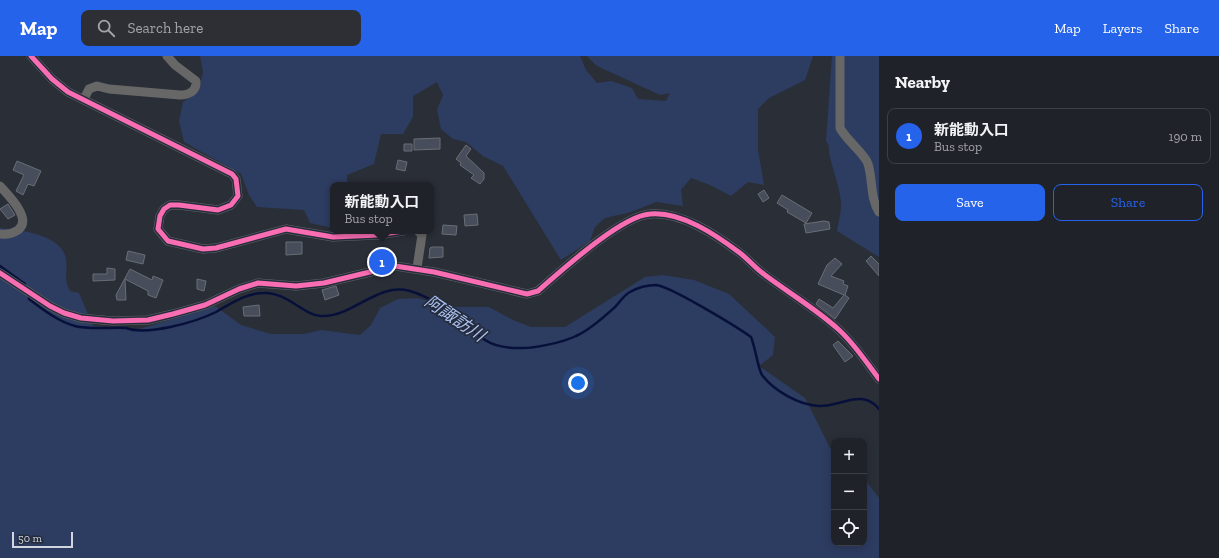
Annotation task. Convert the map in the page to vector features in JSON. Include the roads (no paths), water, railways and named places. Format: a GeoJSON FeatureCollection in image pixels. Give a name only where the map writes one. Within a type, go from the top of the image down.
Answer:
{"type":"FeatureCollection","features":[{"type":"Feature","properties":{"kind":"street"},"geometry":{"type":"LineString","coordinates":[[31,56],[60,86],[232,174],[236,179],[238,196],[235,201],[225,209],[210,210],[179,205],[170,205],[164,209],[158,223],[158,229],[168,241],[203,249],[216,248],[286,229],[339,237],[384,234]]}},
{"type":"Feature","properties":{"kind":"street"},"geometry":{"type":"LineString","coordinates":[[84,99],[89,89],[97,86],[180,95],[187,95],[192,92],[197,84],[196,81],[175,65],[167,56]]}},
{"type":"Feature","properties":{"kind":"street"},"geometry":{"type":"LineString","coordinates":[[840,56],[840,128],[844,136],[868,163],[879,212]]}},
{"type":"Feature","properties":{"kind":"street"},"geometry":{"type":"LineString","coordinates":[[0,186],[23,215],[24,222],[22,227],[11,234],[0,234]]}},
{"type":"Feature","properties":{"kind":"street"},"geometry":{"type":"LineString","coordinates":[[0,273],[23,290],[64,313],[96,320],[148,320],[205,305],[239,289],[258,284],[296,286],[324,283],[395,266],[417,268],[527,294],[538,291],[602,239],[631,220],[649,214],[676,217],[718,237],[741,254],[763,274],[839,330],[851,342],[879,378]]}},
{"type":"Feature","properties":{"kind":"street"},"geometry":{"type":"LineString","coordinates":[[417,268],[423,241],[421,234]]}},
{"type":"Feature","properties":{"kind":"waterway","name":"阿諏訪川"},"geometry":{"type":"LineString","coordinates":[[0,266],[25,284]]}},
{"type":"Feature","properties":{"kind":"waterway","name":"阿諏訪川"},"geometry":{"type":"LineString","coordinates":[[29,296],[29,299],[51,315],[63,322],[75,326],[87,328],[126,328],[146,330],[184,324],[207,316],[239,299],[257,293],[280,296],[314,315],[321,316],[343,312],[387,291],[410,291],[426,297],[448,311],[475,333],[489,342],[506,347],[525,348],[548,345],[576,336],[602,319],[628,293],[636,289],[656,285],[664,287],[689,299],[751,337],[762,375],[780,392],[795,400],[811,405],[827,406],[858,399],[872,403],[879,409]]}},
{"type":"Feature","properties":{"kind":"place","name":"新能動入口"},"geometry":{"type":"Point","coordinates":[382,262]}}]}
